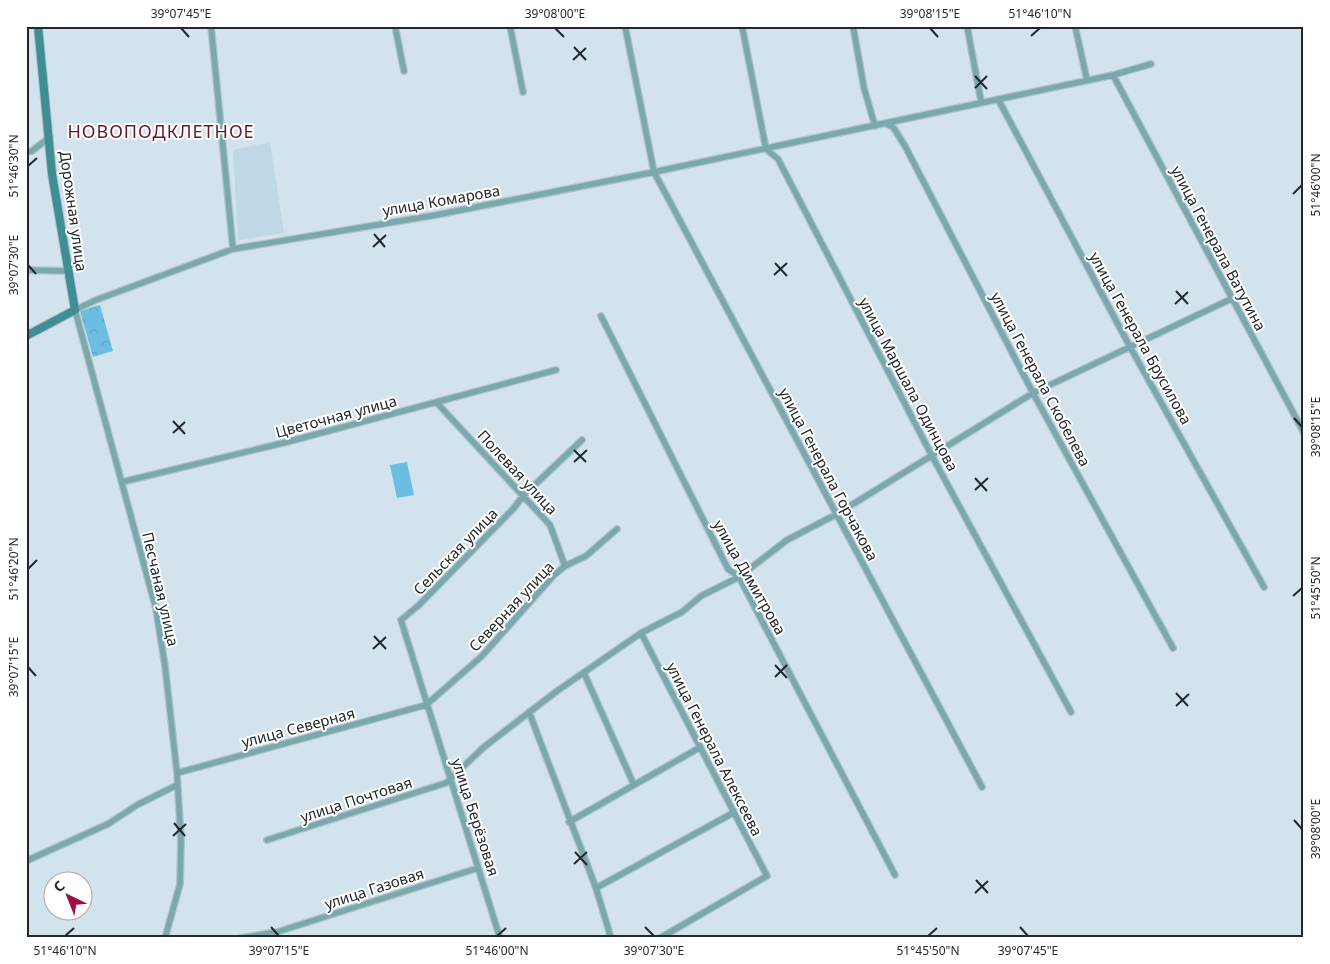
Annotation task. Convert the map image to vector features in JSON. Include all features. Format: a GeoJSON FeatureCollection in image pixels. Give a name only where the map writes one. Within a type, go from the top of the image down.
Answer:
{"type":"FeatureCollection","features":[{"type":"Feature","properties":{"kind":"street","name":"Дорожная улица"},"geometry":{"type":"LineString","coordinates":[[38,26],[52,174],[75,310]]}},
{"type":"Feature","properties":{"kind":"street"},"geometry":{"type":"LineString","coordinates":[[211,26],[233,249]]}},
{"type":"Feature","properties":{"kind":"street"},"geometry":{"type":"LineString","coordinates":[[394,26],[404,71]]}},
{"type":"Feature","properties":{"kind":"street"},"geometry":{"type":"LineString","coordinates":[[510,26],[523,92]]}},
{"type":"Feature","properties":{"kind":"street"},"geometry":{"type":"LineString","coordinates":[[625,26],[654,172]]}},
{"type":"Feature","properties":{"kind":"street"},"geometry":{"type":"LineString","coordinates":[[742,26],[766,149]]}},
{"type":"Feature","properties":{"kind":"street"},"geometry":{"type":"LineString","coordinates":[[853,26],[864,88],[875,126]]}},
{"type":"Feature","properties":{"kind":"street"},"geometry":{"type":"LineString","coordinates":[[967,26],[981,101]]}},
{"type":"Feature","properties":{"kind":"street"},"geometry":{"type":"LineString","coordinates":[[1076,26],[1087,80]]}},
{"type":"Feature","properties":{"kind":"street","name":"улица Комарова"},"geometry":{"type":"LineString","coordinates":[[75,310],[96,300],[233,249],[436,215],[654,172],[887,124],[981,101],[1113,75],[1151,64]]}},
{"type":"Feature","properties":{"kind":"street","name":"улица Генерала Ватутина"},"geometry":{"type":"LineString","coordinates":[[1113,75],[1304,433]]}},
{"type":"Feature","properties":{"kind":"street","name":"улица Генерала Брусилова"},"geometry":{"type":"LineString","coordinates":[[998,99],[1129,345],[1264,587]]}},
{"type":"Feature","properties":{"kind":"street","name":"улица Генерала Скобелева"},"geometry":{"type":"LineString","coordinates":[[887,124],[893,127],[905,146],[1033,393],[1173,648]]}},
{"type":"Feature","properties":{"kind":"street"},"geometry":{"type":"LineString","coordinates":[[26,152],[50,137]]}},
{"type":"Feature","properties":{"kind":"street","name":"улица Маршала Одинцова"},"geometry":{"type":"LineString","coordinates":[[766,149],[778,160],[932,456],[1071,712]]}},
{"type":"Feature","properties":{"kind":"street","name":"улица Генерала Горчакова"},"geometry":{"type":"LineString","coordinates":[[654,172],[982,788]]}},
{"type":"Feature","properties":{"kind":"street"},"geometry":{"type":"LineString","coordinates":[[26,270],[68,271]]}},
{"type":"Feature","properties":{"kind":"street"},"geometry":{"type":"LineString","coordinates":[[451,779],[484,747],[529,712],[640,633],[682,612],[701,596],[739,577],[787,540],[837,514],[1033,393],[1129,345],[1231,299]]}},
{"type":"Feature","properties":{"kind":"street"},"geometry":{"type":"LineString","coordinates":[[26,336],[75,310]]}},
{"type":"Feature","properties":{"kind":"street","name":"Песчаная улица"},"geometry":{"type":"LineString","coordinates":[[75,310],[156,609],[165,666],[177,773],[181,842],[180,884],[166,937]]}},
{"type":"Feature","properties":{"kind":"street","name":"улица Димитрова"},"geometry":{"type":"LineString","coordinates":[[601,316],[728,569],[739,577],[895,875]]}},
{"type":"Feature","properties":{"kind":"street","name":"Цветочная улица"},"geometry":{"type":"LineString","coordinates":[[122,482],[291,441],[556,370]]}},
{"type":"Feature","properties":{"kind":"street","name":"Полевая улица"},"geometry":{"type":"LineString","coordinates":[[437,403],[553,529],[566,566]]}},
{"type":"Feature","properties":{"kind":"street","name":"Сельская улица"},"geometry":{"type":"LineString","coordinates":[[401,620],[433,591],[514,508],[523,496],[582,440]]}},
{"type":"Feature","properties":{"kind":"street","name":"Северная улица"},"geometry":{"type":"LineString","coordinates":[[426,705],[482,656],[520,615],[534,595],[566,566],[586,556],[617,529]]}},
{"type":"Feature","properties":{"kind":"street","name":"улица Берёзовая"},"geometry":{"type":"LineString","coordinates":[[401,620],[500,938]]}},
{"type":"Feature","properties":{"kind":"street","name":"улица Генерала Алексеева"},"geometry":{"type":"LineString","coordinates":[[640,633],[767,876],[660,938]]}},
{"type":"Feature","properties":{"kind":"street"},"geometry":{"type":"LineString","coordinates":[[584,673],[634,785]]}},
{"type":"Feature","properties":{"kind":"street","name":"улица Северная"},"geometry":{"type":"LineString","coordinates":[[177,773],[426,705]]}},
{"type":"Feature","properties":{"kind":"street"},"geometry":{"type":"LineString","coordinates":[[529,712],[569,822],[596,888],[611,938]]}},
{"type":"Feature","properties":{"kind":"street"},"geometry":{"type":"LineString","coordinates":[[569,822],[699,748]]}},
{"type":"Feature","properties":{"kind":"street","name":"улица Почтовая"},"geometry":{"type":"LineString","coordinates":[[267,840],[446,783],[451,779]]}},
{"type":"Feature","properties":{"kind":"street"},"geometry":{"type":"LineString","coordinates":[[26,861],[108,824],[137,805],[177,785]]}},
{"type":"Feature","properties":{"kind":"street"},"geometry":{"type":"LineString","coordinates":[[596,888],[733,813]]}},
{"type":"Feature","properties":{"kind":"street","name":"улица Газовая"},"geometry":{"type":"LineString","coordinates":[[241,938],[277,932],[478,868]]}},
{"type":"Feature","properties":{"kind":"street"},"geometry":{"type":"LineString","coordinates":[[277,932],[285,938]]}},
{"type":"Feature","properties":{"kind":"shaded area"},"geometry":{"type":"Polygon","coordinates":[[[270,142],[284,233],[238,240],[233,150],[270,142]]]}},
{"type":"Feature","properties":{"kind":"green space"},"geometry":{"type":"Polygon","coordinates":[[[100,305],[113,351],[93,357],[80,311],[100,305]]]}},
{"type":"Feature","properties":{"kind":"green space"},"geometry":{"type":"Polygon","coordinates":[[[407,462],[414,495],[397,498],[390,465],[407,462]]]}},
{"type":"Feature","properties":{"kind":"district","name":"НОВОПОДКЛЕТНОЕ"},"geometry":{"type":"Point","coordinates":[161,131]}}]}
